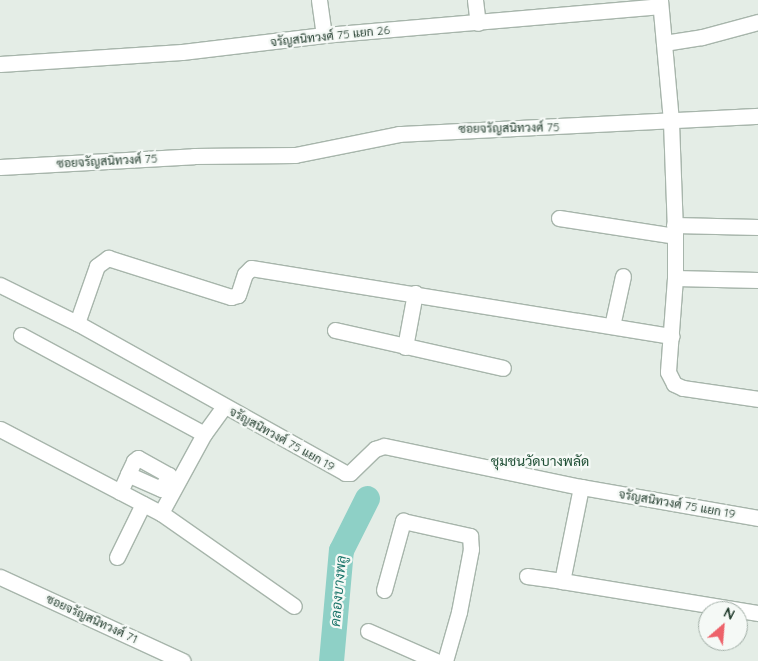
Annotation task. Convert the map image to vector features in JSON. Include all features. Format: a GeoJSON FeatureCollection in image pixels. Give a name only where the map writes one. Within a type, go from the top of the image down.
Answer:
{"type":"FeatureCollection","features":[{"type":"Feature","properties":{"kind":"street"},"geometry":{"type":"LineString","coordinates":[[319,0],[324,35]]}},
{"type":"Feature","properties":{"kind":"street"},"geometry":{"type":"LineString","coordinates":[[475,0],[478,23]]}},
{"type":"Feature","properties":{"kind":"street"},"geometry":{"type":"LineString","coordinates":[[660,3],[671,122],[674,231],[675,278],[668,372],[674,384],[683,388],[758,399]]}},
{"type":"Feature","properties":{"kind":"street","name":"จรัญสนิทวงศ์ 75 แยก 26"},"geometry":{"type":"LineString","coordinates":[[0,64],[182,52],[324,35],[478,23],[660,3]]}},
{"type":"Feature","properties":{"kind":"street"},"geometry":{"type":"LineString","coordinates":[[664,43],[702,37],[758,22]]}},
{"type":"Feature","properties":{"kind":"street","name":"ซอยจรัญสนิทวงศ์ 75"},"geometry":{"type":"LineString","coordinates":[[0,167],[203,156],[295,155],[399,134],[467,128],[671,122],[758,116]]}},
{"type":"Feature","properties":{"kind":"street"},"geometry":{"type":"LineString","coordinates":[[559,218],[674,231],[758,227]]}},
{"type":"Feature","properties":{"kind":"street"},"geometry":{"type":"LineString","coordinates":[[76,323],[97,266],[108,258],[231,297],[238,295],[245,274],[251,268],[672,336]]}},
{"type":"Feature","properties":{"kind":"street"},"geometry":{"type":"LineString","coordinates":[[612,326],[623,276]]}},
{"type":"Feature","properties":{"kind":"street"},"geometry":{"type":"LineString","coordinates":[[675,278],[758,280]]}},
{"type":"Feature","properties":{"kind":"street","name":"จรัญสนิทวงศ์ 75 แยก 19"},"geometry":{"type":"LineString","coordinates":[[0,285],[76,323],[345,473],[350,473],[375,449],[384,446],[582,487],[758,518]]}},
{"type":"Feature","properties":{"kind":"street"},"geometry":{"type":"LineString","coordinates":[[405,346],[415,293]]}},
{"type":"Feature","properties":{"kind":"street"},"geometry":{"type":"LineString","coordinates":[[335,330],[503,368]]}},
{"type":"Feature","properties":{"kind":"street"},"geometry":{"type":"LineString","coordinates":[[21,336],[204,434]]}},
{"type":"Feature","properties":{"kind":"street"},"geometry":{"type":"LineString","coordinates":[[161,513],[204,434],[224,406]]}},
{"type":"Feature","properties":{"kind":"street"},"geometry":{"type":"LineString","coordinates":[[0,429],[161,513],[294,606]]}},
{"type":"Feature","properties":{"kind":"street"},"geometry":{"type":"LineString","coordinates":[[120,492],[128,474]]}},
{"type":"Feature","properties":{"kind":"street"},"geometry":{"type":"LineString","coordinates":[[562,581],[582,487]]}},
{"type":"Feature","properties":{"kind":"street"},"geometry":{"type":"LineString","coordinates":[[117,557],[143,504]]}},
{"type":"Feature","properties":{"kind":"street"},"geometry":{"type":"LineString","coordinates":[[384,590],[403,521],[470,536],[471,550],[459,612],[445,661]]}},
{"type":"Feature","properties":{"kind":"street"},"geometry":{"type":"LineString","coordinates":[[527,576],[758,613]]}},
{"type":"Feature","properties":{"kind":"street","name":"ซอยจรัญสนิทวงศ์ 71"},"geometry":{"type":"LineString","coordinates":[[0,577],[183,661]]}},
{"type":"Feature","properties":{"kind":"street"},"geometry":{"type":"LineString","coordinates":[[368,631],[436,661]]}},
{"type":"Feature","properties":{"kind":"waterway","name":"คลองบางพลู"},"geometry":{"type":"LineString","coordinates":[[331,661],[341,550],[367,498]]}},
{"type":"Feature","properties":{"kind":"district","name":"ชุมชนวัดบางพลัด"},"geometry":{"type":"Point","coordinates":[540,461]}}]}
